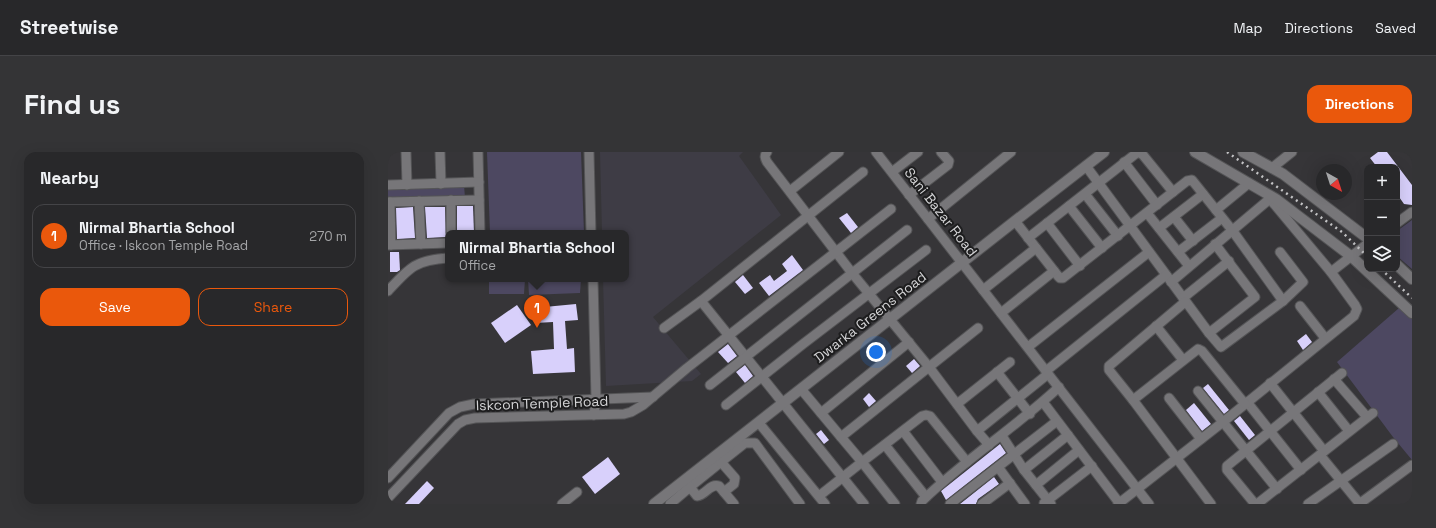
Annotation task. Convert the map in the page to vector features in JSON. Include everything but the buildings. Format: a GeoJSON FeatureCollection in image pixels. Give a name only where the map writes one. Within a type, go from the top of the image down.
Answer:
{"type":"FeatureCollection","features":[{"type":"Feature","properties":{"kind":"street"},"geometry":{"type":"LineString","coordinates":[[406,152],[407,185]]}},
{"type":"Feature","properties":{"kind":"street"},"geometry":{"type":"LineString","coordinates":[[440,152],[441,184]]}},
{"type":"Feature","properties":{"kind":"street"},"geometry":{"type":"LineString","coordinates":[[478,152],[480,230]]}},
{"type":"Feature","properties":{"kind":"street"},"geometry":{"type":"LineString","coordinates":[[589,152],[591,230]]}},
{"type":"Feature","properties":{"kind":"street"},"geometry":{"type":"LineString","coordinates":[[767,152],[765,154],[767,162],[852,273],[929,367],[977,431],[990,445]]}},
{"type":"Feature","properties":{"kind":"street"},"geometry":{"type":"LineString","coordinates":[[790,191],[839,152]]}},
{"type":"Feature","properties":{"kind":"street","name":"Sani Bazar Road"},"geometry":{"type":"LineString","coordinates":[[876,152],[1149,504]]}},
{"type":"Feature","properties":{"kind":"street"},"geometry":{"type":"LineString","coordinates":[[892,172],[918,152]]}},
{"type":"Feature","properties":{"kind":"street"},"geometry":{"type":"LineString","coordinates":[[909,195],[948,165],[949,161],[941,152]]}},
{"type":"Feature","properties":{"kind":"street"},"geometry":{"type":"LineString","coordinates":[[928,219],[1012,152]]}},
{"type":"Feature","properties":{"kind":"street","name":"Dwarka Greens Road"},"geometry":{"type":"LineString","coordinates":[[654,504],[705,470],[801,389],[1104,152]]}},
{"type":"Feature","properties":{"kind":"street"},"geometry":{"type":"LineString","coordinates":[[1195,152],[1271,198],[1352,257],[1412,313]]}},
{"type":"Feature","properties":{"kind":"street"},"geometry":{"type":"LineString","coordinates":[[1243,152],[1283,174],[1364,236]]}},
{"type":"Feature","properties":{"kind":"street"},"geometry":{"type":"LineString","coordinates":[[1272,168],[1292,152]]}},
{"type":"Feature","properties":{"kind":"street"},"geometry":{"type":"LineString","coordinates":[[1028,238],[1136,153],[1141,153],[1173,192]]}},
{"type":"Feature","properties":{"kind":"street"},"geometry":{"type":"LineString","coordinates":[[1124,162],[1157,205]]}},
{"type":"Feature","properties":{"kind":"street"},"geometry":{"type":"LineString","coordinates":[[1086,166],[1168,279],[1221,347],[1283,301],[1303,282],[1280,252]]}},
{"type":"Feature","properties":{"kind":"street"},"geometry":{"type":"LineString","coordinates":[[664,328],[701,301],[863,172]]}},
{"type":"Feature","properties":{"kind":"street"},"geometry":{"type":"LineString","coordinates":[[1015,221],[1060,278],[1064,278],[1173,192],[1192,180],[1232,230],[1283,301]]}},
{"type":"Feature","properties":{"kind":"street"},"geometry":{"type":"LineString","coordinates":[[388,185],[478,182]]}},
{"type":"Feature","properties":{"kind":"street"},"geometry":{"type":"LineString","coordinates":[[1178,252],[1193,241],[1249,184]]}},
{"type":"Feature","properties":{"kind":"street"},"geometry":{"type":"LineString","coordinates":[[1085,194],[1118,236]]}},
{"type":"Feature","properties":{"kind":"street"},"geometry":{"type":"LineString","coordinates":[[1159,228],[1203,194]]}},
{"type":"Feature","properties":{"kind":"street"},"geometry":{"type":"LineString","coordinates":[[977,431],[1047,373],[1168,279],[1189,266],[1271,198]]}},
{"type":"Feature","properties":{"kind":"street"},"geometry":{"type":"LineString","coordinates":[[1043,402],[1119,504],[1354,316],[1357,309],[1331,272],[1271,198]]}},
{"type":"Feature","properties":{"kind":"street"},"geometry":{"type":"LineString","coordinates":[[451,200],[452,230]]}},
{"type":"Feature","properties":{"kind":"street"},"geometry":{"type":"LineString","coordinates":[[445,243],[390,245],[389,202],[479,200]]}},
{"type":"Feature","properties":{"kind":"street"},"geometry":{"type":"LineString","coordinates":[[419,201],[421,244]]}},
{"type":"Feature","properties":{"kind":"street"},"geometry":{"type":"LineString","coordinates":[[1069,206],[1102,248]]}},
{"type":"Feature","properties":{"kind":"street","name":"Iskcon Temple Road"},"geometry":{"type":"LineString","coordinates":[[388,498],[458,424],[465,420],[475,418],[594,415],[631,412],[643,405],[891,209]]}},
{"type":"Feature","properties":{"kind":"street"},"geometry":{"type":"LineString","coordinates":[[1400,221],[1412,212]]}},
{"type":"Feature","properties":{"kind":"street"},"geometry":{"type":"LineString","coordinates":[[1147,213],[1189,266]]}},
{"type":"Feature","properties":{"kind":"street"},"geometry":{"type":"LineString","coordinates":[[1174,217],[1193,241]]}},
{"type":"Feature","properties":{"kind":"street"},"geometry":{"type":"LineString","coordinates":[[1048,223],[1080,266]]}},
{"type":"Feature","properties":{"kind":"street"},"geometry":{"type":"LineString","coordinates":[[710,385],[907,230]]}},
{"type":"Feature","properties":{"kind":"street"},"geometry":{"type":"LineString","coordinates":[[1209,333],[1255,297],[1215,244]]}},
{"type":"Feature","properties":{"kind":"street"},"geometry":{"type":"LineString","coordinates":[[1331,272],[1364,247]]}},
{"type":"Feature","properties":{"kind":"street"},"geometry":{"type":"LineString","coordinates":[[983,290],[1036,248]]}},
{"type":"Feature","properties":{"kind":"street"},"geometry":{"type":"LineString","coordinates":[[726,405],[868,293],[926,250]]}},
{"type":"Feature","properties":{"kind":"street"},"geometry":{"type":"LineString","coordinates":[[1028,347],[1149,252]]}},
{"type":"Feature","properties":{"kind":"street"},"geometry":{"type":"LineString","coordinates":[[388,291],[404,274],[418,264],[431,259],[445,258]]}},
{"type":"Feature","properties":{"kind":"street"},"geometry":{"type":"LineString","coordinates":[[1211,504],[1109,370],[1109,366],[1229,261]]}},
{"type":"Feature","properties":{"kind":"street"},"geometry":{"type":"LineString","coordinates":[[1400,268],[1412,279]]}},
{"type":"Feature","properties":{"kind":"street"},"geometry":{"type":"LineString","coordinates":[[1001,313],[1054,271]]}},
{"type":"Feature","properties":{"kind":"street"},"geometry":{"type":"LineString","coordinates":[[593,282],[596,399],[594,415]]}},
{"type":"Feature","properties":{"kind":"street"},"geometry":{"type":"LineString","coordinates":[[701,301],[761,377],[844,477],[864,504]]}},
{"type":"Feature","properties":{"kind":"street"},"geometry":{"type":"LineString","coordinates":[[1300,306],[1325,338]]}},
{"type":"Feature","properties":{"kind":"street"},"geometry":{"type":"LineString","coordinates":[[1156,326],[1183,360]]}},
{"type":"Feature","properties":{"kind":"street"},"geometry":{"type":"LineString","coordinates":[[841,437],[978,328]]}},
{"type":"Feature","properties":{"kind":"street"},"geometry":{"type":"LineString","coordinates":[[821,412],[909,342]]}},
{"type":"Feature","properties":{"kind":"street"},"geometry":{"type":"LineString","coordinates":[[1133,400],[1196,350],[1200,349],[1301,470]]}},
{"type":"Feature","properties":{"kind":"street"},"geometry":{"type":"LineString","coordinates":[[957,404],[1010,362]]}},
{"type":"Feature","properties":{"kind":"street"},"geometry":{"type":"LineString","coordinates":[[997,372],[1030,414]]}},
{"type":"Feature","properties":{"kind":"street"},"geometry":{"type":"LineString","coordinates":[[1334,379],[1370,415],[1256,504],[1226,468],[1228,465],[1246,451],[1270,431],[1334,379],[1342,373]]}},
{"type":"Feature","properties":{"kind":"street"},"geometry":{"type":"LineString","coordinates":[[1270,382],[1294,412],[1340,481],[1359,504],[1412,465]]}},
{"type":"Feature","properties":{"kind":"street"},"geometry":{"type":"LineString","coordinates":[[885,445],[924,500],[942,482],[1030,414],[1059,388]]}},
{"type":"Feature","properties":{"kind":"street"},"geometry":{"type":"LineString","coordinates":[[801,389],[895,504]]}},
{"type":"Feature","properties":{"kind":"street"},"geometry":{"type":"LineString","coordinates":[[1198,391],[1277,489]]}},
{"type":"Feature","properties":{"kind":"street"},"geometry":{"type":"LineString","coordinates":[[1318,392],[1350,431]]}},
{"type":"Feature","properties":{"kind":"street","name":"Iskcon Temple Road"},"geometry":{"type":"LineString","coordinates":[[388,478],[449,413],[460,407],[474,404],[653,397]]}},
{"type":"Feature","properties":{"kind":"street"},"geometry":{"type":"LineString","coordinates":[[1169,398],[1201,439]]}},
{"type":"Feature","properties":{"kind":"street"},"geometry":{"type":"LineString","coordinates":[[819,496],[922,416],[930,416],[967,462]]}},
{"type":"Feature","properties":{"kind":"street"},"geometry":{"type":"LineString","coordinates":[[950,504],[1057,421]]}},
{"type":"Feature","properties":{"kind":"street"},"geometry":{"type":"LineString","coordinates":[[759,423],[825,504]]}},
{"type":"Feature","properties":{"kind":"street"},"geometry":{"type":"LineString","coordinates":[[902,431],[942,482]]}},
{"type":"Feature","properties":{"kind":"street"},"geometry":{"type":"LineString","coordinates":[[1024,470],[1068,435]]}},
{"type":"Feature","properties":{"kind":"street"},"geometry":{"type":"LineString","coordinates":[[1002,436],[1047,503],[1092,466]]}},
{"type":"Feature","properties":{"kind":"street"},"geometry":{"type":"LineString","coordinates":[[670,504],[690,487],[705,470],[721,462],[745,443],[755,443],[800,504]]}},
{"type":"Feature","properties":{"kind":"street"},"geometry":{"type":"LineString","coordinates":[[1308,504],[1393,444]]}},
{"type":"Feature","properties":{"kind":"street"},"geometry":{"type":"LineString","coordinates":[[1036,485],[1079,450]]}},
{"type":"Feature","properties":{"kind":"street"},"geometry":{"type":"LineString","coordinates":[[721,462],[735,478],[734,484],[724,492]]}},
{"type":"Feature","properties":{"kind":"street"},"geometry":{"type":"LineString","coordinates":[[998,467],[1025,504]]}},
{"type":"Feature","properties":{"kind":"street"},"geometry":{"type":"LineString","coordinates":[[982,504],[1010,483]]}},
{"type":"Feature","properties":{"kind":"street"},"geometry":{"type":"LineString","coordinates":[[690,487],[697,496],[703,495],[713,486],[719,486],[734,504]]}},
{"type":"Feature","properties":{"kind":"street"},"geometry":{"type":"LineString","coordinates":[[562,504],[577,492]]}},
{"type":"Feature","properties":{"kind":"shaded area"},"geometry":{"type":"Polygon","coordinates":[[[487,152],[581,152],[584,230],[490,230],[487,152]]]}},
{"type":"Feature","properties":{"kind":"shaded area"},"geometry":{"type":"Polygon","coordinates":[[[600,152],[743,152],[739,156],[781,215],[653,317],[701,374],[692,381],[606,386],[603,282],[629,282],[629,230],[602,230],[600,152]]]}},
{"type":"Feature","properties":{"kind":"shaded area"},"geometry":{"type":"Polygon","coordinates":[[[464,185],[465,198],[388,200],[388,187],[464,185]]]}},
{"type":"Feature","properties":{"kind":"shaded area"},"geometry":{"type":"Polygon","coordinates":[[[1412,220],[1412,269],[1400,259],[1400,229],[1412,220]]]}},
{"type":"Feature","properties":{"kind":"shaded area"},"geometry":{"type":"Polygon","coordinates":[[[489,282],[525,282],[524,294],[489,294],[489,282]]]}},
{"type":"Feature","properties":{"kind":"shaded area"},"geometry":{"type":"Polygon","coordinates":[[[528,282],[581,282],[580,293],[529,295],[528,282]]]}},
{"type":"Feature","properties":{"kind":"shaded area"},"geometry":{"type":"Polygon","coordinates":[[[1399,308],[1412,319],[1412,460],[1337,362],[1399,308]]]}},
{"type":"Feature","properties":{"kind":"railway"},"geometry":{"type":"LineString","coordinates":[[1227,152],[1342,232],[1364,253]]}},
{"type":"Feature","properties":{"kind":"railway"},"geometry":{"type":"LineString","coordinates":[[1384,272],[1412,298]]}},
{"type":"Feature","properties":{"kind":"place","name":"Nirmal Bhartia School"},"geometry":{"type":"Point","coordinates":[537,328]}}]}
